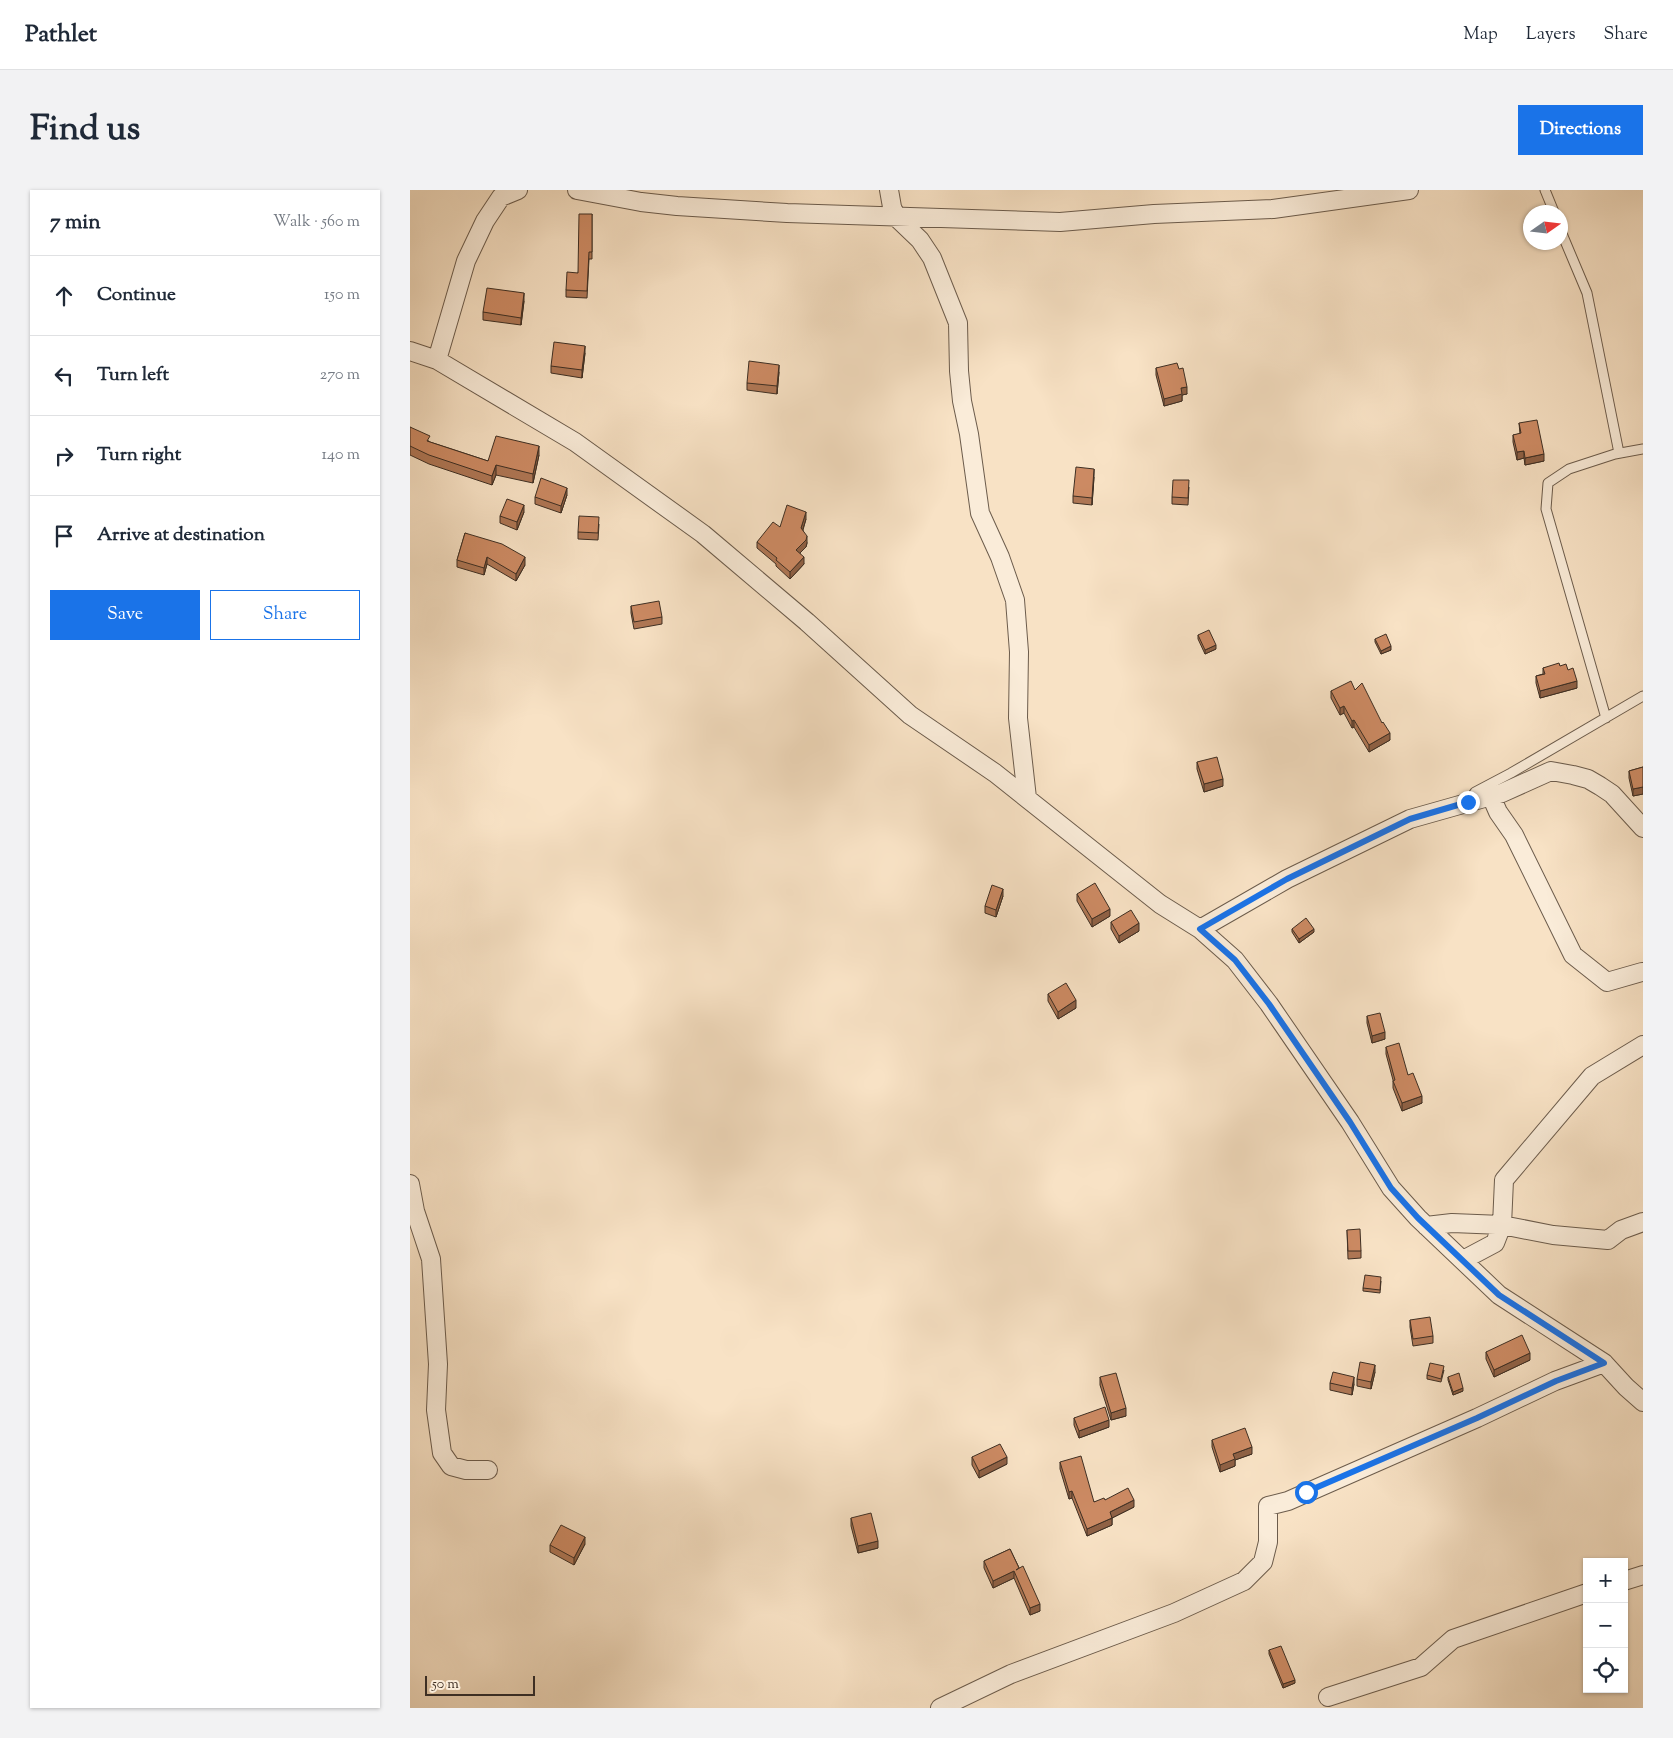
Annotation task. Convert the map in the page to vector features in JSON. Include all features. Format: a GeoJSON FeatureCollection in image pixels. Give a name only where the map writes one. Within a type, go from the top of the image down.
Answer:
{"type":"FeatureCollection","features":[{"type":"Feature","properties":{"kind":"street"},"geometry":{"type":"LineString","coordinates":[[437,360],[466,261],[486,221],[501,197],[518,190]]}},
{"type":"Feature","properties":{"kind":"street"},"geometry":{"type":"LineString","coordinates":[[577,190],[641,202],[677,206],[787,213],[1060,222],[1154,214],[1273,209],[1340,195],[1409,190]]}},
{"type":"Feature","properties":{"kind":"street"},"geometry":{"type":"LineString","coordinates":[[889,190],[892,207],[896,216],[920,240],[932,258],[958,323],[959,371],[980,513],[1000,557],[1015,600],[1019,652],[1018,718],[1027,798]]}},
{"type":"Feature","properties":{"kind":"street"},"geometry":{"type":"LineString","coordinates":[[410,351],[437,360],[575,442],[703,534],[807,622],[910,715],[995,772],[1160,904],[1200,929],[1235,960],[1269,1004],[1350,1122],[1391,1188],[1426,1226],[1499,1295],[1604,1363],[1635,1387],[1643,1402]]}},
{"type":"Feature","properties":{"kind":"street"},"geometry":{"type":"LineString","coordinates":[[1200,929],[1287,879],[1410,819],[1491,796],[1551,772],[1588,779],[1612,794],[1643,828]]}},
{"type":"Feature","properties":{"kind":"street"},"geometry":{"type":"LineString","coordinates":[[1491,796],[1498,812],[1514,835],[1573,955],[1607,982],[1642,972]]}},
{"type":"Feature","properties":{"kind":"street"},"geometry":{"type":"LineString","coordinates":[[1463,1260],[1495,1243],[1502,1225],[1504,1180],[1592,1076],[1643,1045]]}},
{"type":"Feature","properties":{"kind":"street"},"geometry":{"type":"LineString","coordinates":[[410,1184],[415,1211],[431,1258],[438,1364],[436,1410],[442,1453],[451,1466],[466,1470],[488,1470]]}},
{"type":"Feature","properties":{"kind":"street"},"geometry":{"type":"LineString","coordinates":[[1426,1226],[1452,1223],[1502,1225],[1553,1234],[1608,1240],[1621,1230],[1643,1222]]}},
{"type":"Feature","properties":{"kind":"street"},"geometry":{"type":"LineString","coordinates":[[940,1708],[1011,1674],[1174,1613],[1244,1581],[1263,1562],[1268,1542],[1268,1506],[1288,1501],[1556,1381],[1604,1363]]}},
{"type":"Feature","properties":{"kind":"street"},"geometry":{"type":"LineString","coordinates":[[1628,1580],[1643,1575]]}},
{"type":"Feature","properties":{"kind":"street"},"geometry":{"type":"LineString","coordinates":[[1328,1697],[1421,1667],[1454,1639],[1583,1594]]}},
{"type":"Feature","properties":{"kind":"lane"},"geometry":{"type":"LineString","coordinates":[[1544,190],[1551,205]]}},
{"type":"Feature","properties":{"kind":"lane"},"geometry":{"type":"LineString","coordinates":[[1568,248],[1587,293],[1619,453]]}},
{"type":"Feature","properties":{"kind":"lane"},"geometry":{"type":"LineString","coordinates":[[1606,718],[1546,509],[1548,483],[1569,469],[1619,453],[1643,449]]}},
{"type":"Feature","properties":{"kind":"lane"},"geometry":{"type":"LineString","coordinates":[[1468,802],[1475,792],[1643,696]]}},
{"type":"Feature","properties":{"kind":"building"},"geometry":{"type":"Polygon","coordinates":[[[579,214],[592,214],[592,252],[589,252],[587,291],[566,290],[567,272],[578,273],[579,214]]]}},
{"type":"Feature","properties":{"kind":"building"},"geometry":{"type":"Polygon","coordinates":[[[487,288],[524,293],[521,318],[483,312],[487,288]]]}},
{"type":"Feature","properties":{"kind":"building"},"geometry":{"type":"Polygon","coordinates":[[[554,342],[585,346],[582,370],[551,366],[554,342]]]}},
{"type":"Feature","properties":{"kind":"building"},"geometry":{"type":"Polygon","coordinates":[[[749,361],[779,365],[777,386],[747,383],[749,361]]]}},
{"type":"Feature","properties":{"kind":"building"},"geometry":{"type":"Polygon","coordinates":[[[1177,363],[1179,369],[1183,368],[1187,387],[1181,388],[1182,394],[1164,399],[1156,368],[1177,363]]]}},
{"type":"Feature","properties":{"kind":"building"},"geometry":{"type":"Polygon","coordinates":[[[1537,420],[1544,454],[1525,458],[1524,451],[1517,452],[1513,435],[1521,433],[1519,423],[1537,420]]]}},
{"type":"Feature","properties":{"kind":"building"},"geometry":{"type":"Polygon","coordinates":[[[410,427],[430,436],[427,441],[488,461],[496,436],[539,446],[533,474],[496,465],[492,476],[429,455],[410,446],[410,427]]]}},
{"type":"Feature","properties":{"kind":"building"},"geometry":{"type":"Polygon","coordinates":[[[1076,467],[1094,469],[1092,498],[1073,496],[1076,467]]]}},
{"type":"Feature","properties":{"kind":"building"},"geometry":{"type":"Polygon","coordinates":[[[541,478],[567,488],[561,506],[535,497],[541,478]]]}},
{"type":"Feature","properties":{"kind":"building"},"geometry":{"type":"Polygon","coordinates":[[[1173,480],[1189,480],[1188,498],[1172,497],[1173,480]]]}},
{"type":"Feature","properties":{"kind":"building"},"geometry":{"type":"Polygon","coordinates":[[[507,499],[524,505],[517,522],[500,516],[507,499]]]}},
{"type":"Feature","properties":{"kind":"building"},"geometry":{"type":"Polygon","coordinates":[[[787,505],[806,512],[801,528],[807,536],[806,540],[796,550],[804,557],[790,572],[776,560],[777,558],[757,542],[773,522],[780,527],[787,505]]]}},
{"type":"Feature","properties":{"kind":"building"},"geometry":{"type":"Polygon","coordinates":[[[579,516],[599,517],[598,533],[578,532],[579,516]]]}},
{"type":"Feature","properties":{"kind":"building"},"geometry":{"type":"Polygon","coordinates":[[[465,533],[502,544],[525,557],[516,574],[487,557],[484,568],[457,560],[465,533]]]}},
{"type":"Feature","properties":{"kind":"building"},"geometry":{"type":"Polygon","coordinates":[[[659,601],[662,617],[634,622],[631,606],[659,601]]]}},
{"type":"Feature","properties":{"kind":"building"},"geometry":{"type":"Polygon","coordinates":[[[1209,630],[1216,645],[1205,650],[1198,635],[1209,630]]]}},
{"type":"Feature","properties":{"kind":"building"},"geometry":{"type":"Polygon","coordinates":[[[1386,634],[1391,646],[1381,651],[1375,639],[1386,634]]]}},
{"type":"Feature","properties":{"kind":"building"},"geometry":{"type":"Polygon","coordinates":[[[1559,663],[1560,666],[1566,664],[1568,670],[1573,668],[1577,681],[1540,691],[1536,676],[1545,674],[1543,668],[1559,663]]]}},
{"type":"Feature","properties":{"kind":"building"},"geometry":{"type":"Polygon","coordinates":[[[1351,681],[1355,690],[1362,683],[1382,723],[1390,733],[1369,745],[1344,706],[1340,708],[1331,691],[1351,681]]]}},
{"type":"Feature","properties":{"kind":"building"},"geometry":{"type":"Polygon","coordinates":[[[1217,757],[1223,779],[1204,784],[1197,762],[1217,757]]]}},
{"type":"Feature","properties":{"kind":"building"},"geometry":{"type":"Polygon","coordinates":[[[1643,767],[1643,787],[1633,789],[1629,771],[1643,767]]]}},
{"type":"Feature","properties":{"kind":"building"},"geometry":{"type":"Polygon","coordinates":[[[1095,883],[1110,909],[1092,919],[1077,894],[1095,883]]]}},
{"type":"Feature","properties":{"kind":"building"},"geometry":{"type":"Polygon","coordinates":[[[992,885],[1003,889],[996,910],[985,906],[992,885]]]}},
{"type":"Feature","properties":{"kind":"building"},"geometry":{"type":"Polygon","coordinates":[[[1131,910],[1139,923],[1119,936],[1111,922],[1131,910]]]}},
{"type":"Feature","properties":{"kind":"building"},"geometry":{"type":"Polygon","coordinates":[[[1306,918],[1314,929],[1299,939],[1292,929],[1306,918]]]}},
{"type":"Feature","properties":{"kind":"building"},"geometry":{"type":"Polygon","coordinates":[[[1066,983],[1076,1000],[1058,1012],[1048,994],[1066,983]]]}},
{"type":"Feature","properties":{"kind":"building"},"geometry":{"type":"Polygon","coordinates":[[[1380,1013],[1385,1032],[1372,1036],[1367,1016],[1380,1013]]]}},
{"type":"Feature","properties":{"kind":"building"},"geometry":{"type":"Polygon","coordinates":[[[1399,1043],[1408,1075],[1413,1073],[1422,1096],[1402,1103],[1393,1081],[1395,1080],[1386,1047],[1399,1043]]]}},
{"type":"Feature","properties":{"kind":"building"},"geometry":{"type":"Polygon","coordinates":[[[1360,1229],[1361,1251],[1348,1251],[1347,1230],[1360,1229]]]}},
{"type":"Feature","properties":{"kind":"building"},"geometry":{"type":"Polygon","coordinates":[[[1365,1275],[1381,1277],[1380,1290],[1363,1288],[1365,1275]]]}},
{"type":"Feature","properties":{"kind":"building"},"geometry":{"type":"Polygon","coordinates":[[[1430,1317],[1433,1336],[1413,1339],[1410,1320],[1430,1317]]]}},
{"type":"Feature","properties":{"kind":"building"},"geometry":{"type":"Polygon","coordinates":[[[1522,1335],[1530,1353],[1494,1370],[1486,1352],[1522,1335]]]}},
{"type":"Feature","properties":{"kind":"building"},"geometry":{"type":"Polygon","coordinates":[[[1360,1362],[1375,1365],[1371,1382],[1357,1379],[1360,1362]]]}},
{"type":"Feature","properties":{"kind":"building"},"geometry":{"type":"Polygon","coordinates":[[[1430,1363],[1444,1366],[1441,1379],[1427,1375],[1430,1363]]]}},
{"type":"Feature","properties":{"kind":"building"},"geometry":{"type":"Polygon","coordinates":[[[1333,1372],[1354,1377],[1352,1388],[1330,1383],[1333,1372]]]}},
{"type":"Feature","properties":{"kind":"building"},"geometry":{"type":"Polygon","coordinates":[[[1116,1373],[1126,1408],[1111,1413],[1100,1377],[1116,1373]]]}},
{"type":"Feature","properties":{"kind":"building"},"geometry":{"type":"Polygon","coordinates":[[[1459,1373],[1463,1388],[1453,1392],[1448,1377],[1459,1373]]]}},
{"type":"Feature","properties":{"kind":"building"},"geometry":{"type":"Polygon","coordinates":[[[1105,1407],[1109,1420],[1079,1431],[1074,1418],[1105,1407]]]}},
{"type":"Feature","properties":{"kind":"building"},"geometry":{"type":"Polygon","coordinates":[[[1245,1428],[1252,1447],[1233,1454],[1235,1459],[1220,1465],[1212,1440],[1245,1428]]]}},
{"type":"Feature","properties":{"kind":"building"},"geometry":{"type":"Polygon","coordinates":[[[1000,1444],[1007,1457],[979,1471],[972,1457],[1000,1444]]]}},
{"type":"Feature","properties":{"kind":"building"},"geometry":{"type":"Polygon","coordinates":[[[1081,1456],[1094,1502],[1104,1498],[1105,1500],[1128,1488],[1134,1500],[1110,1512],[1112,1518],[1087,1529],[1072,1491],[1069,1492],[1060,1462],[1081,1456]]]}},
{"type":"Feature","properties":{"kind":"building"},"geometry":{"type":"Polygon","coordinates":[[[871,1513],[878,1541],[858,1546],[851,1518],[871,1513]]]}},
{"type":"Feature","properties":{"kind":"building"},"geometry":{"type":"Polygon","coordinates":[[[561,1525],[585,1537],[574,1558],[550,1545],[561,1525]]]}},
{"type":"Feature","properties":{"kind":"building"},"geometry":{"type":"Polygon","coordinates":[[[1010,1549],[1019,1568],[1016,1570],[1023,1566],[1040,1604],[1030,1608],[1014,1571],[993,1581],[984,1561],[1010,1549]]]}},
{"type":"Feature","properties":{"kind":"building"},"geometry":{"type":"Polygon","coordinates":[[[1281,1646],[1295,1680],[1283,1684],[1269,1650],[1281,1646]]]}},
{"type":"Feature","properties":{"kind":"route"},"geometry":{"type":"LineString","coordinates":[[1306,1492],[1477,1418],[1556,1381],[1604,1363],[1499,1295],[1418,1218],[1391,1188],[1350,1122],[1269,1004],[1235,960],[1200,929],[1287,879],[1410,819],[1468,802]]}}]}
